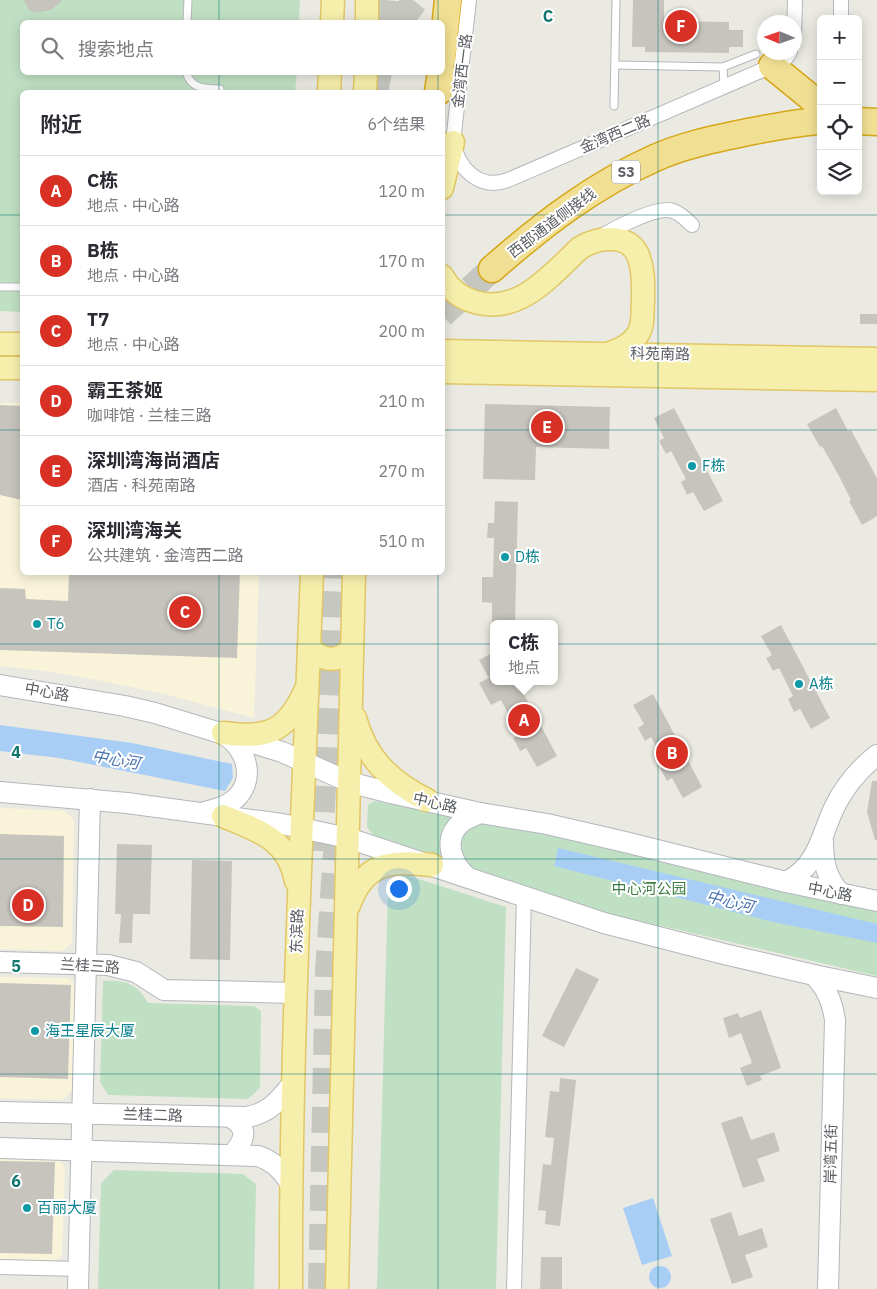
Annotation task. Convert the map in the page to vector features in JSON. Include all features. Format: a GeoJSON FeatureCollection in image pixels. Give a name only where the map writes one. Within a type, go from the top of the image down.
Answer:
{"type":"FeatureCollection","features":[{"type":"Feature","properties":{"kind":"highway"},"geometry":{"type":"LineString","coordinates":[[445,51],[462,5]]}},
{"type":"Feature","properties":{"kind":"highway"},"geometry":{"type":"LineString","coordinates":[[776,60],[820,105]]}},
{"type":"Feature","properties":{"kind":"highway"},"geometry":{"type":"LineString","coordinates":[[438,90],[441,75]]}},
{"type":"Feature","properties":{"kind":"highway","name":"西部通道侧接线"},"geometry":{"type":"LineString","coordinates":[[492,269],[550,220],[590,193],[656,157],[692,145],[783,125],[817,121]]}},
{"type":"Feature","properties":{"kind":"highway"},"geometry":{"type":"LineString","coordinates":[[862,121],[877,122]]}},
{"type":"Feature","properties":{"kind":"main road"},"geometry":{"type":"LineString","coordinates":[[332,0],[332,20]]}},
{"type":"Feature","properties":{"kind":"main road"},"geometry":{"type":"LineString","coordinates":[[367,0],[367,20]]}},
{"type":"Feature","properties":{"kind":"main road"},"geometry":{"type":"LineString","coordinates":[[329,90],[330,75]]}},
{"type":"Feature","properties":{"kind":"main road"},"geometry":{"type":"LineString","coordinates":[[365,90],[366,75]]}},
{"type":"Feature","properties":{"kind":"main road"},"geometry":{"type":"LineString","coordinates":[[445,175],[453,142]]}},
{"type":"Feature","properties":{"kind":"main road"},"geometry":{"type":"LineString","coordinates":[[445,280],[456,293],[471,301],[487,305],[504,304],[520,298],[536,288],[588,243],[610,238],[625,243],[637,253],[641,267],[642,320],[639,333],[631,342],[622,349],[609,353]]}},
{"type":"Feature","properties":{"kind":"main road"},"geometry":{"type":"LineString","coordinates":[[0,344],[20,344]]}},
{"type":"Feature","properties":{"kind":"main road","name":"科苑南路"},"geometry":{"type":"LineString","coordinates":[[445,351],[489,362],[877,380]]}},
{"type":"Feature","properties":{"kind":"main road","name":"科苑南路"},"geometry":{"type":"LineString","coordinates":[[445,371],[489,362],[609,353],[877,358]]}},
{"type":"Feature","properties":{"kind":"main road"},"geometry":{"type":"LineString","coordinates":[[0,368],[20,368]]}},
{"type":"Feature","properties":{"kind":"main road","name":"东滨路"},"geometry":{"type":"LineString","coordinates":[[291,1289],[295,993],[312,575]]}},
{"type":"Feature","properties":{"kind":"main road"},"geometry":{"type":"LineString","coordinates":[[337,1289],[354,575]]}},
{"type":"Feature","properties":{"kind":"main road"},"geometry":{"type":"LineString","coordinates":[[309,646],[314,653],[322,658],[331,660],[340,658],[352,648]]}},
{"type":"Feature","properties":{"kind":"main road","name":"中心路"},"geometry":{"type":"LineString","coordinates":[[0,685],[139,709],[282,752],[349,781],[480,813],[547,824],[786,882],[877,901]]}},
{"type":"Feature","properties":{"kind":"main road"},"geometry":{"type":"LineString","coordinates":[[223,733],[247,736],[269,733],[290,717],[300,703],[307,686]]}},
{"type":"Feature","properties":{"kind":"main road"},"geometry":{"type":"LineString","coordinates":[[351,703],[358,729],[368,750],[379,766],[406,790],[427,800]]}},
{"type":"Feature","properties":{"kind":"main road"},"geometry":{"type":"LineString","coordinates":[[201,814],[228,804],[236,797],[247,777],[244,756],[233,740],[223,733]]}},
{"type":"Feature","properties":{"kind":"main road"},"geometry":{"type":"LineString","coordinates":[[786,882],[807,867],[819,849],[842,794],[859,771],[877,755]]}},
{"type":"Feature","properties":{"kind":"main road"},"geometry":{"type":"LineString","coordinates":[[0,792],[90,799],[223,816],[302,828],[348,838],[604,922],[814,975],[876,988]]}},
{"type":"Feature","properties":{"kind":"main road"},"geometry":{"type":"LineString","coordinates":[[78,1289],[90,799]]}},
{"type":"Feature","properties":{"kind":"main road"},"geometry":{"type":"LineString","coordinates":[[467,878],[454,864],[450,845],[456,829],[462,822],[480,813]]}},
{"type":"Feature","properties":{"kind":"main road"},"geometry":{"type":"LineString","coordinates":[[223,816],[258,831],[277,843],[291,861],[299,894]]}},
{"type":"Feature","properties":{"kind":"main road"},"geometry":{"type":"LineString","coordinates":[[823,837],[825,870],[829,879],[841,894]]}},
{"type":"Feature","properties":{"kind":"main road"},"geometry":{"type":"LineString","coordinates":[[345,915],[353,894],[364,877],[376,869],[392,863],[408,862],[432,865]]}},
{"type":"Feature","properties":{"kind":"main road","name":"兰桂三路"},"geometry":{"type":"LineString","coordinates":[[0,962],[108,965],[126,968],[136,972],[164,990],[295,993]]}},
{"type":"Feature","properties":{"kind":"main road"},"geometry":{"type":"LineString","coordinates":[[814,975],[830,997],[835,1020]]}},
{"type":"Feature","properties":{"kind":"main road"},"geometry":{"type":"LineString","coordinates":[[835,1020],[837,1011],[845,1000],[853,994],[876,988]]}},
{"type":"Feature","properties":{"kind":"main road","name":"岸湾五街"},"geometry":{"type":"LineString","coordinates":[[828,1289],[835,1020]]}},
{"type":"Feature","properties":{"kind":"main road","name":"兰桂二路"},"geometry":{"type":"LineString","coordinates":[[0,1112],[246,1117],[264,1113],[280,1099],[293,1083]]}},
{"type":"Feature","properties":{"kind":"main road"},"geometry":{"type":"LineString","coordinates":[[232,1118],[239,1122],[244,1131],[242,1142],[232,1154]]}},
{"type":"Feature","properties":{"kind":"main road"},"geometry":{"type":"LineString","coordinates":[[0,1148],[258,1156],[266,1158],[282,1170],[291,1184]]}},
{"type":"Feature","properties":{"kind":"street","name":"金湾西一路"},"geometry":{"type":"LineString","coordinates":[[453,142],[462,5],[475,0]]}},
{"type":"Feature","properties":{"kind":"street"},"geometry":{"type":"LineString","coordinates":[[795,0],[795,15]]}},
{"type":"Feature","properties":{"kind":"street"},"geometry":{"type":"LineString","coordinates":[[841,0],[841,15]]}},
{"type":"Feature","properties":{"kind":"street","name":"金湾西二路"},"geometry":{"type":"LineString","coordinates":[[453,142],[456,156],[469,173],[483,182],[499,183],[724,87],[768,60]]}},
{"type":"Feature","properties":{"kind":"street"},"geometry":{"type":"LineString","coordinates":[[588,243],[608,232],[660,210],[673,210],[692,224]]}},
{"type":"Feature","properties":{"kind":"street"},"geometry":{"type":"LineString","coordinates":[[514,1289],[524,896]]}},
{"type":"Feature","properties":{"kind":"street"},"geometry":{"type":"LineString","coordinates":[[0,1267],[79,1269]]}},
{"type":"Feature","properties":{"kind":"lane"},"geometry":{"type":"LineString","coordinates":[[187,20],[188,0]]}},
{"type":"Feature","properties":{"kind":"lane"},"geometry":{"type":"LineString","coordinates":[[614,106],[616,0]]}},
{"type":"Feature","properties":{"kind":"lane"},"geometry":{"type":"LineString","coordinates":[[615,65],[723,67],[758,60]]}},
{"type":"Feature","properties":{"kind":"lane"},"geometry":{"type":"LineString","coordinates":[[723,67],[724,87]]}},
{"type":"Feature","properties":{"kind":"lane"},"geometry":{"type":"LineString","coordinates":[[187,75],[191,83],[196,86],[206,89],[220,89]]}},
{"type":"Feature","properties":{"kind":"lane"},"geometry":{"type":"LineString","coordinates":[[0,287],[20,288]]}},
{"type":"Feature","properties":{"kind":"shaded area"},"geometry":{"type":"Polygon","coordinates":[[[0,403],[20,403],[20,575],[259,575],[254,718],[164,694],[108,682],[45,671],[0,666],[0,403]]]}},
{"type":"Feature","properties":{"kind":"shaded area"},"geometry":{"type":"Polygon","coordinates":[[[0,808],[65,811],[74,820],[72,943],[62,951],[0,949],[0,808]]]}},
{"type":"Feature","properties":{"kind":"shaded area","name":"海王星辰大厦"},"geometry":{"type":"Polygon","coordinates":[[[0,977],[68,978],[75,984],[72,1091],[62,1100],[0,1098],[0,977]]]}},
{"type":"Feature","properties":{"kind":"shaded area","name":"百丽大厦"},"geometry":{"type":"Polygon","coordinates":[[[0,1159],[60,1160],[65,1168],[62,1255],[55,1261],[0,1260],[0,1159]]]}},
{"type":"Feature","properties":{"kind":"green space"},"geometry":{"type":"Polygon","coordinates":[[[0,0],[300,0],[299,20],[20,20],[20,75],[297,75],[295,90],[20,90],[20,312],[0,311],[0,0]]]}},
{"type":"Feature","properties":{"kind":"green space","name":"中心河公园"},"geometry":{"type":"Polygon","coordinates":[[[374,801],[555,835],[877,909],[877,976],[610,914],[373,835],[367,827],[368,805],[374,801]]]}},
{"type":"Feature","properties":{"kind":"green space"},"geometry":{"type":"Polygon","coordinates":[[[403,874],[506,907],[496,1289],[377,1289],[388,888],[403,874]]]}},
{"type":"Feature","properties":{"kind":"green space"},"geometry":{"type":"Polygon","coordinates":[[[103,981],[118,981],[130,984],[144,996],[148,1003],[254,1006],[261,1011],[260,1088],[248,1099],[108,1095],[100,1082],[103,981]]]}},
{"type":"Feature","properties":{"kind":"green space"},"geometry":{"type":"Polygon","coordinates":[[[114,1170],[243,1174],[256,1184],[254,1289],[98,1289],[101,1183],[114,1170]]]}},
{"type":"Feature","properties":{"kind":"water","name":"中心河"},"geometry":{"type":"Polygon","coordinates":[[[0,725],[132,743],[232,764],[233,778],[225,791],[59,758],[0,751],[0,725]]]}},
{"type":"Feature","properties":{"kind":"water","name":"中心河"},"geometry":{"type":"Polygon","coordinates":[[[558,848],[877,924],[877,943],[769,921],[554,866],[558,848]]]}},
{"type":"Feature","properties":{"kind":"water"},"geometry":{"type":"Polygon","coordinates":[[[653,1198],[672,1256],[642,1265],[623,1208],[653,1198]]]}},
{"type":"Feature","properties":{"kind":"water"},"geometry":{"type":"Polygon","coordinates":[[[656,1266],[664,1266],[671,1273],[671,1281],[664,1288],[656,1288],[649,1281],[649,1273],[656,1266]]]}},
{"type":"Feature","properties":{"kind":"building"},"geometry":{"type":"Polygon","coordinates":[[[23,0],[63,0],[51,10],[34,13],[29,10],[23,0]]]}},
{"type":"Feature","properties":{"kind":"building"},"geometry":{"type":"Polygon","coordinates":[[[633,0],[664,0],[664,21],[729,22],[729,30],[743,30],[743,47],[729,47],[729,53],[645,52],[645,47],[632,47],[633,0]]]}},
{"type":"Feature","properties":{"kind":"building"},"geometry":{"type":"Polygon","coordinates":[[[860,314],[877,314],[877,324],[860,324],[860,314]]]}},
{"type":"Feature","properties":{"kind":"building"},"geometry":{"type":"Polygon","coordinates":[[[485,404],[610,407],[609,449],[536,447],[535,480],[483,479],[485,404]]]}},
{"type":"Feature","properties":{"kind":"building"},"geometry":{"type":"Polygon","coordinates":[[[0,405],[20,406],[20,500],[0,495],[0,405]]]}},
{"type":"Feature","properties":{"kind":"building","name":"F栋"},"geometry":{"type":"Polygon","coordinates":[[[674,408],[723,501],[704,511],[693,492],[687,495],[681,482],[686,479],[671,451],[666,454],[659,441],[664,438],[654,418],[674,408]]]}},
{"type":"Feature","properties":{"kind":"building"},"geometry":{"type":"Polygon","coordinates":[[[836,408],[848,431],[851,430],[877,478],[877,516],[862,525],[849,501],[851,500],[839,476],[807,424],[836,408]]]}},
{"type":"Feature","properties":{"kind":"building","name":"D栋"},"geometry":{"type":"Polygon","coordinates":[[[495,501],[518,502],[515,620],[492,620],[492,603],[482,602],[482,577],[493,577],[494,538],[487,538],[488,523],[494,523],[495,501]]]}},
{"type":"Feature","properties":{"kind":"building"},"geometry":{"type":"Polygon","coordinates":[[[69,575],[240,575],[237,658],[0,650],[0,588],[25,589],[26,599],[68,601],[69,575]]]}},
{"type":"Feature","properties":{"kind":"building","name":"A栋"},"geometry":{"type":"Polygon","coordinates":[[[781,625],[830,718],[811,729],[800,709],[794,712],[788,699],[793,696],[779,668],[773,671],[766,658],[772,655],[761,636],[781,625]]]}},
{"type":"Feature","properties":{"kind":"building"},"geometry":{"type":"Polygon","coordinates":[[[490,654],[490,685],[519,685],[557,756],[537,767],[526,748],[520,751],[513,738],[519,735],[501,700],[491,705],[479,683],[489,678],[479,660],[490,654]]]}},
{"type":"Feature","properties":{"kind":"building"},"geometry":{"type":"Polygon","coordinates":[[[653,694],[702,787],[683,798],[672,778],[667,781],[660,768],[666,765],[651,737],[645,741],[638,728],[644,724],[633,705],[653,694]]]}},
{"type":"Feature","properties":{"kind":"building"},"geometry":{"type":"Polygon","coordinates":[[[872,781],[877,781],[877,840],[875,840],[867,812],[872,781]]]}},
{"type":"Feature","properties":{"kind":"building"},"geometry":{"type":"Polygon","coordinates":[[[0,834],[64,836],[63,927],[0,926],[0,834]]]}},
{"type":"Feature","properties":{"kind":"building"},"geometry":{"type":"Polygon","coordinates":[[[117,844],[152,845],[150,914],[133,914],[132,943],[119,943],[121,914],[115,914],[117,844]]]}},
{"type":"Feature","properties":{"kind":"building"},"geometry":{"type":"Polygon","coordinates":[[[192,860],[232,861],[230,960],[190,959],[192,860]]]}},
{"type":"Feature","properties":{"kind":"building"},"geometry":{"type":"Polygon","coordinates":[[[576,968],[599,979],[564,1047],[542,1036],[576,968]]]}},
{"type":"Feature","properties":{"kind":"building","name":"海王星辰大厦"},"geometry":{"type":"Polygon","coordinates":[[[0,983],[71,985],[68,1079],[0,1077],[0,983]]]}},
{"type":"Feature","properties":{"kind":"building"},"geometry":{"type":"Polygon","coordinates":[[[761,1010],[781,1068],[760,1076],[762,1080],[747,1086],[740,1068],[752,1063],[741,1033],[729,1038],[723,1018],[738,1013],[740,1018],[761,1010]]]}},
{"type":"Feature","properties":{"kind":"building"},"geometry":{"type":"Polygon","coordinates":[[[560,1078],[576,1080],[560,1226],[545,1224],[546,1211],[538,1210],[543,1164],[551,1165],[554,1138],[545,1137],[550,1091],[559,1092],[560,1078]]]}},
{"type":"Feature","properties":{"kind":"building"},"geometry":{"type":"Polygon","coordinates":[[[742,1116],[751,1140],[774,1132],[780,1151],[757,1159],[765,1181],[743,1188],[721,1123],[742,1116]]]}},
{"type":"Feature","properties":{"kind":"building","name":"百丽大厦"},"geometry":{"type":"Polygon","coordinates":[[[0,1161],[55,1162],[52,1254],[0,1253],[0,1161]]]}},
{"type":"Feature","properties":{"kind":"building"},"geometry":{"type":"Polygon","coordinates":[[[731,1212],[739,1236],[762,1228],[768,1247],[745,1255],[753,1277],[732,1284],[710,1219],[731,1212]]]}},
{"type":"Feature","properties":{"kind":"building"},"geometry":{"type":"Polygon","coordinates":[[[541,1257],[562,1257],[562,1289],[540,1289],[541,1257]]]}},
{"type":"Feature","properties":{"kind":"tunnel"},"geometry":{"type":"LineString","coordinates":[[383,20],[385,0]]}},
{"type":"Feature","properties":{"kind":"tunnel"},"geometry":{"type":"LineString","coordinates":[[401,20],[416,0]]}},
{"type":"Feature","properties":{"kind":"tunnel"},"geometry":{"type":"LineString","coordinates":[[375,90],[378,75]]}},
{"type":"Feature","properties":{"kind":"tunnel"},"geometry":{"type":"LineString","coordinates":[[445,312],[492,269]]}},
{"type":"Feature","properties":{"kind":"tunnel"},"geometry":{"type":"LineString","coordinates":[[320,851],[333,575]]}},
{"type":"Feature","properties":{"kind":"tunnel"},"geometry":{"type":"LineString","coordinates":[[321,1289],[328,971],[338,823]]}},
{"type":"Feature","properties":{"kind":"place","name":"深圳湾海关"},"geometry":{"type":"Point","coordinates":[681,26]}},
{"type":"Feature","properties":{"kind":"place","name":"深圳湾海尚酒店"},"geometry":{"type":"Point","coordinates":[547,427]}},
{"type":"Feature","properties":{"kind":"place","name":"F栋"},"geometry":{"type":"Point","coordinates":[692,466]}},
{"type":"Feature","properties":{"kind":"place","name":"D栋"},"geometry":{"type":"Point","coordinates":[505,557]}},
{"type":"Feature","properties":{"kind":"place","name":"T7"},"geometry":{"type":"Point","coordinates":[185,612]}},
{"type":"Feature","properties":{"kind":"place","name":"T6"},"geometry":{"type":"Point","coordinates":[37,624]}},
{"type":"Feature","properties":{"kind":"place","name":"A栋"},"geometry":{"type":"Point","coordinates":[799,684]}},
{"type":"Feature","properties":{"kind":"place","name":"C栋"},"geometry":{"type":"Point","coordinates":[524,720]}},
{"type":"Feature","properties":{"kind":"place","name":"B栋"},"geometry":{"type":"Point","coordinates":[672,753]}},
{"type":"Feature","properties":{"kind":"place","name":"霸王茶姬"},"geometry":{"type":"Point","coordinates":[28,905]}},
{"type":"Feature","properties":{"kind":"place","name":"海王星辰大厦"},"geometry":{"type":"Point","coordinates":[35,1031]}},
{"type":"Feature","properties":{"kind":"place","name":"百丽大厦"},"geometry":{"type":"Point","coordinates":[27,1208]}}]}
